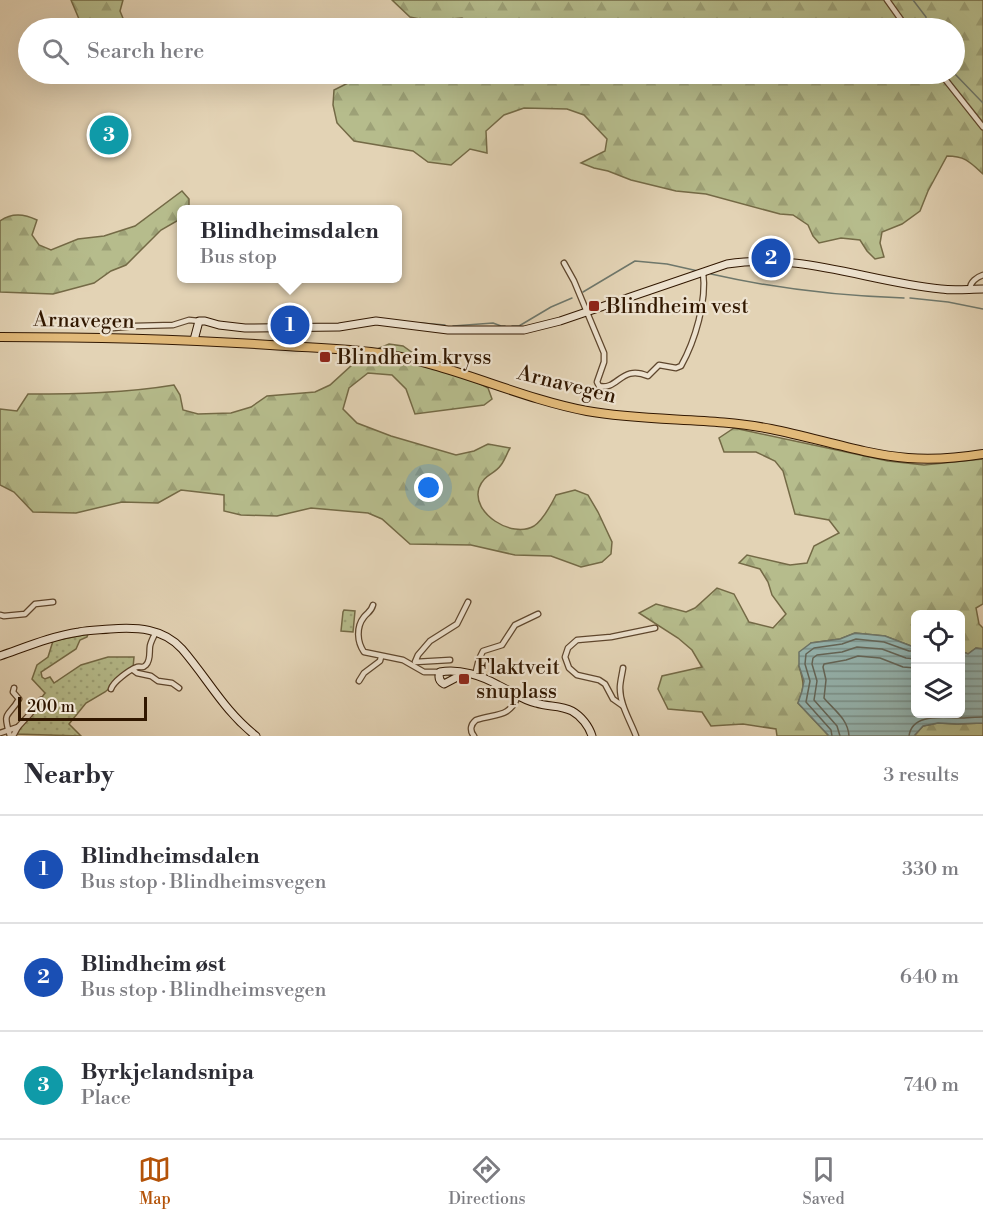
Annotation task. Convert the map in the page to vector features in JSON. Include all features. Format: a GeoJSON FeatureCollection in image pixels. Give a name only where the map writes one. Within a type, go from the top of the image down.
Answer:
{"type":"FeatureCollection","features":[{"type":"Feature","properties":{"kind":"highway","name":"Arnavegen"},"geometry":{"type":"LineString","coordinates":[[0,337],[194,340],[386,354],[436,366],[532,397],[585,411],[627,417],[750,426],[896,457],[932,459],[983,454]]}},
{"type":"Feature","properties":{"kind":"street"},"geometry":{"type":"LineString","coordinates":[[887,0],[900,18]]}},
{"type":"Feature","properties":{"kind":"street"},"geometry":{"type":"LineString","coordinates":[[950,84],[983,128]]}},
{"type":"Feature","properties":{"kind":"street"},"geometry":{"type":"LineString","coordinates":[[113,328],[173,325],[189,320],[245,328],[339,327],[376,321],[448,330],[524,330],[560,321],[727,264],[763,260],[824,267],[951,290],[983,289]]}},
{"type":"Feature","properties":{"kind":"street"},"geometry":{"type":"LineString","coordinates":[[564,263],[574,281],[604,353],[604,363],[597,380],[599,386],[608,386],[630,373],[648,376],[659,365],[679,367],[699,323],[702,309],[703,273]]}},
{"type":"Feature","properties":{"kind":"street"},"geometry":{"type":"LineString","coordinates":[[970,289],[972,282],[983,275]]}},
{"type":"Feature","properties":{"kind":"street"},"geometry":{"type":"LineString","coordinates":[[194,340],[199,321]]}},
{"type":"Feature","properties":{"kind":"street"},"geometry":{"type":"LineString","coordinates":[[0,615],[25,614],[35,604],[54,602]]}},
{"type":"Feature","properties":{"kind":"street"},"geometry":{"type":"LineString","coordinates":[[414,664],[418,655],[430,641],[457,624],[468,602]]}},
{"type":"Feature","properties":{"kind":"street"},"geometry":{"type":"LineString","coordinates":[[373,605],[370,612],[364,616],[358,637],[359,646],[364,652],[403,660],[414,664],[424,672],[452,671],[475,675],[535,703],[558,706],[572,711],[585,723],[592,736]]}},
{"type":"Feature","properties":{"kind":"street"},"geometry":{"type":"LineString","coordinates":[[475,675],[483,651],[502,645],[514,625],[538,614]]}},
{"type":"Feature","properties":{"kind":"street"},"geometry":{"type":"LineString","coordinates":[[0,656],[56,637],[79,632],[138,628],[156,632],[181,648],[231,714],[256,736]]}},
{"type":"Feature","properties":{"kind":"street"},"geometry":{"type":"LineString","coordinates":[[623,706],[613,699],[605,684],[599,680],[577,675],[569,668],[565,657],[568,648],[573,642],[581,639],[611,637],[656,628]]}},
{"type":"Feature","properties":{"kind":"street"},"geometry":{"type":"LineString","coordinates":[[111,689],[112,685],[133,670],[146,665],[156,632]]}},
{"type":"Feature","properties":{"kind":"street"},"geometry":{"type":"LineString","coordinates":[[359,681],[364,673],[380,661],[381,657]]}},
{"type":"Feature","properties":{"kind":"street"},"geometry":{"type":"LineString","coordinates":[[414,664],[450,660]]}},
{"type":"Feature","properties":{"kind":"street"},"geometry":{"type":"LineString","coordinates":[[623,668],[620,687],[623,706],[636,736]]}},
{"type":"Feature","properties":{"kind":"street"},"geometry":{"type":"LineString","coordinates":[[133,670],[158,681],[172,683],[179,688]]}},
{"type":"Feature","properties":{"kind":"street"},"geometry":{"type":"LineString","coordinates":[[440,672],[439,680],[444,684],[465,673]]}},
{"type":"Feature","properties":{"kind":"street"},"geometry":{"type":"LineString","coordinates":[[11,734],[6,724],[6,716],[19,699],[13,692],[14,688]]}},
{"type":"Feature","properties":{"kind":"street"},"geometry":{"type":"LineString","coordinates":[[474,736],[471,729],[473,722],[504,713],[512,707],[518,696]]}},
{"type":"Feature","properties":{"kind":"street"},"geometry":{"type":"LineString","coordinates":[[11,734],[41,700]]}},
{"type":"Feature","properties":{"kind":"street"},"geometry":{"type":"LineString","coordinates":[[0,733],[11,734]]}},
{"type":"Feature","properties":{"kind":"green space"},"geometry":{"type":"Polygon","coordinates":[[[71,0],[123,0],[120,11],[123,18],[79,18],[71,0]]]}},
{"type":"Feature","properties":{"kind":"green space"},"geometry":{"type":"Polygon","coordinates":[[[392,0],[983,0],[983,174],[967,160],[947,156],[920,211],[902,224],[882,232],[880,243],[884,257],[875,259],[860,240],[841,238],[819,243],[808,225],[793,215],[780,214],[706,194],[676,191],[631,180],[581,163],[605,151],[607,139],[584,115],[567,109],[524,108],[504,115],[486,131],[487,153],[470,149],[451,165],[428,162],[413,151],[354,141],[337,123],[333,105],[334,90],[346,84],[965,84],[965,18],[410,17],[392,0]]]}},
{"type":"Feature","properties":{"kind":"green space"},"geometry":{"type":"Polygon","coordinates":[[[182,191],[189,199],[189,205],[177,205],[177,221],[161,230],[126,265],[111,271],[94,283],[53,294],[0,292],[0,221],[9,216],[28,216],[37,220],[32,235],[39,245],[51,250],[78,239],[104,236],[135,226],[182,191]]]}},
{"type":"Feature","properties":{"kind":"green space"},"geometry":{"type":"Polygon","coordinates":[[[389,344],[403,346],[423,360],[477,382],[488,388],[492,399],[484,405],[415,414],[406,389],[392,375],[368,373],[349,388],[343,409],[357,423],[391,436],[456,455],[474,451],[488,444],[510,448],[501,465],[486,477],[479,488],[478,497],[487,514],[505,526],[525,529],[541,520],[556,495],[575,490],[588,495],[598,512],[612,542],[611,554],[602,562],[581,567],[551,556],[515,555],[471,545],[410,544],[382,519],[368,513],[311,508],[277,516],[241,515],[224,511],[224,495],[181,490],[158,503],[122,502],[76,513],[33,512],[14,492],[0,485],[0,409],[17,411],[28,394],[138,390],[174,385],[180,395],[183,410],[198,414],[231,413],[251,407],[267,396],[315,392],[330,385],[363,355],[389,344]]]}},
{"type":"Feature","properties":{"kind":"green space"},"geometry":{"type":"Polygon","coordinates":[[[734,428],[888,461],[924,465],[983,459],[983,604],[976,608],[979,624],[983,628],[983,649],[976,648],[968,654],[965,653],[965,610],[911,610],[911,646],[885,636],[855,633],[840,639],[811,643],[799,666],[803,684],[798,703],[829,736],[777,736],[776,729],[743,724],[711,726],[702,712],[668,709],[658,689],[662,676],[702,667],[692,650],[678,638],[639,613],[656,604],[686,612],[695,608],[717,588],[734,594],[749,622],[773,628],[786,614],[772,595],[768,582],[760,569],[739,563],[747,555],[790,565],[807,563],[814,546],[839,533],[829,520],[795,514],[783,471],[775,461],[756,452],[724,452],[719,438],[734,428]]]}},
{"type":"Feature","properties":{"kind":"green space"},"geometry":{"type":"Polygon","coordinates":[[[344,610],[355,611],[353,632],[341,631],[344,610]]]}},
{"type":"Feature","properties":{"kind":"green space"},"geometry":{"type":"Polygon","coordinates":[[[88,634],[80,640],[76,649],[41,672],[42,677],[45,679],[50,677],[54,683],[81,665],[108,657],[134,657],[133,668],[105,692],[86,703],[69,724],[81,736],[15,734],[45,693],[32,679],[37,665],[48,657],[53,641],[88,634]]]}},
{"type":"Feature","properties":{"kind":"green space"},"geometry":{"type":"Polygon","coordinates":[[[938,723],[983,723],[983,736],[914,736],[923,726],[938,723]]]}},
{"type":"Feature","properties":{"kind":"water"},"geometry":{"type":"Polygon","coordinates":[[[855,633],[885,636],[911,646],[911,718],[965,718],[965,653],[968,654],[976,648],[983,649],[983,723],[938,723],[923,726],[914,736],[829,736],[798,703],[804,681],[799,666],[799,652],[811,643],[840,639],[855,633]]]}},
{"type":"Feature","properties":{"kind":"waterway"},"geometry":{"type":"LineString","coordinates":[[913,0],[926,18]]}},
{"type":"Feature","properties":{"kind":"waterway"},"geometry":{"type":"LineString","coordinates":[[965,84],[983,103]]}},
{"type":"Feature","properties":{"kind":"waterway"},"geometry":{"type":"LineString","coordinates":[[583,292],[635,261],[667,264],[698,271]]}},
{"type":"Feature","properties":{"kind":"waterway"},"geometry":{"type":"LineString","coordinates":[[711,274],[807,290],[904,298]]}},
{"type":"Feature","properties":{"kind":"waterway"},"geometry":{"type":"LineString","coordinates":[[512,326],[519,326],[551,307],[572,298]]}},
{"type":"Feature","properties":{"kind":"waterway"},"geometry":{"type":"LineString","coordinates":[[910,298],[983,309]]}},
{"type":"Feature","properties":{"kind":"waterway"},"geometry":{"type":"LineString","coordinates":[[421,323],[445,325]]}},
{"type":"Feature","properties":{"kind":"waterway"},"geometry":{"type":"LineString","coordinates":[[453,326],[493,323],[505,326]]}},
{"type":"Feature","properties":{"kind":"place","name":"Byrkjelandsnipa"},"geometry":{"type":"Point","coordinates":[109,135]}},
{"type":"Feature","properties":{"kind":"place","name":"Blindheim øst"},"geometry":{"type":"Point","coordinates":[771,258]}},
{"type":"Feature","properties":{"kind":"place","name":"Blindheim vest"},"geometry":{"type":"Point","coordinates":[594,306]}},
{"type":"Feature","properties":{"kind":"place","name":"Blindheimsdalen"},"geometry":{"type":"Point","coordinates":[290,325]}},
{"type":"Feature","properties":{"kind":"place","name":"Blindheim kryss"},"geometry":{"type":"Point","coordinates":[325,357]}},
{"type":"Feature","properties":{"kind":"place","name":"Flaktveit snuplass"},"geometry":{"type":"Point","coordinates":[464,679]}}]}
